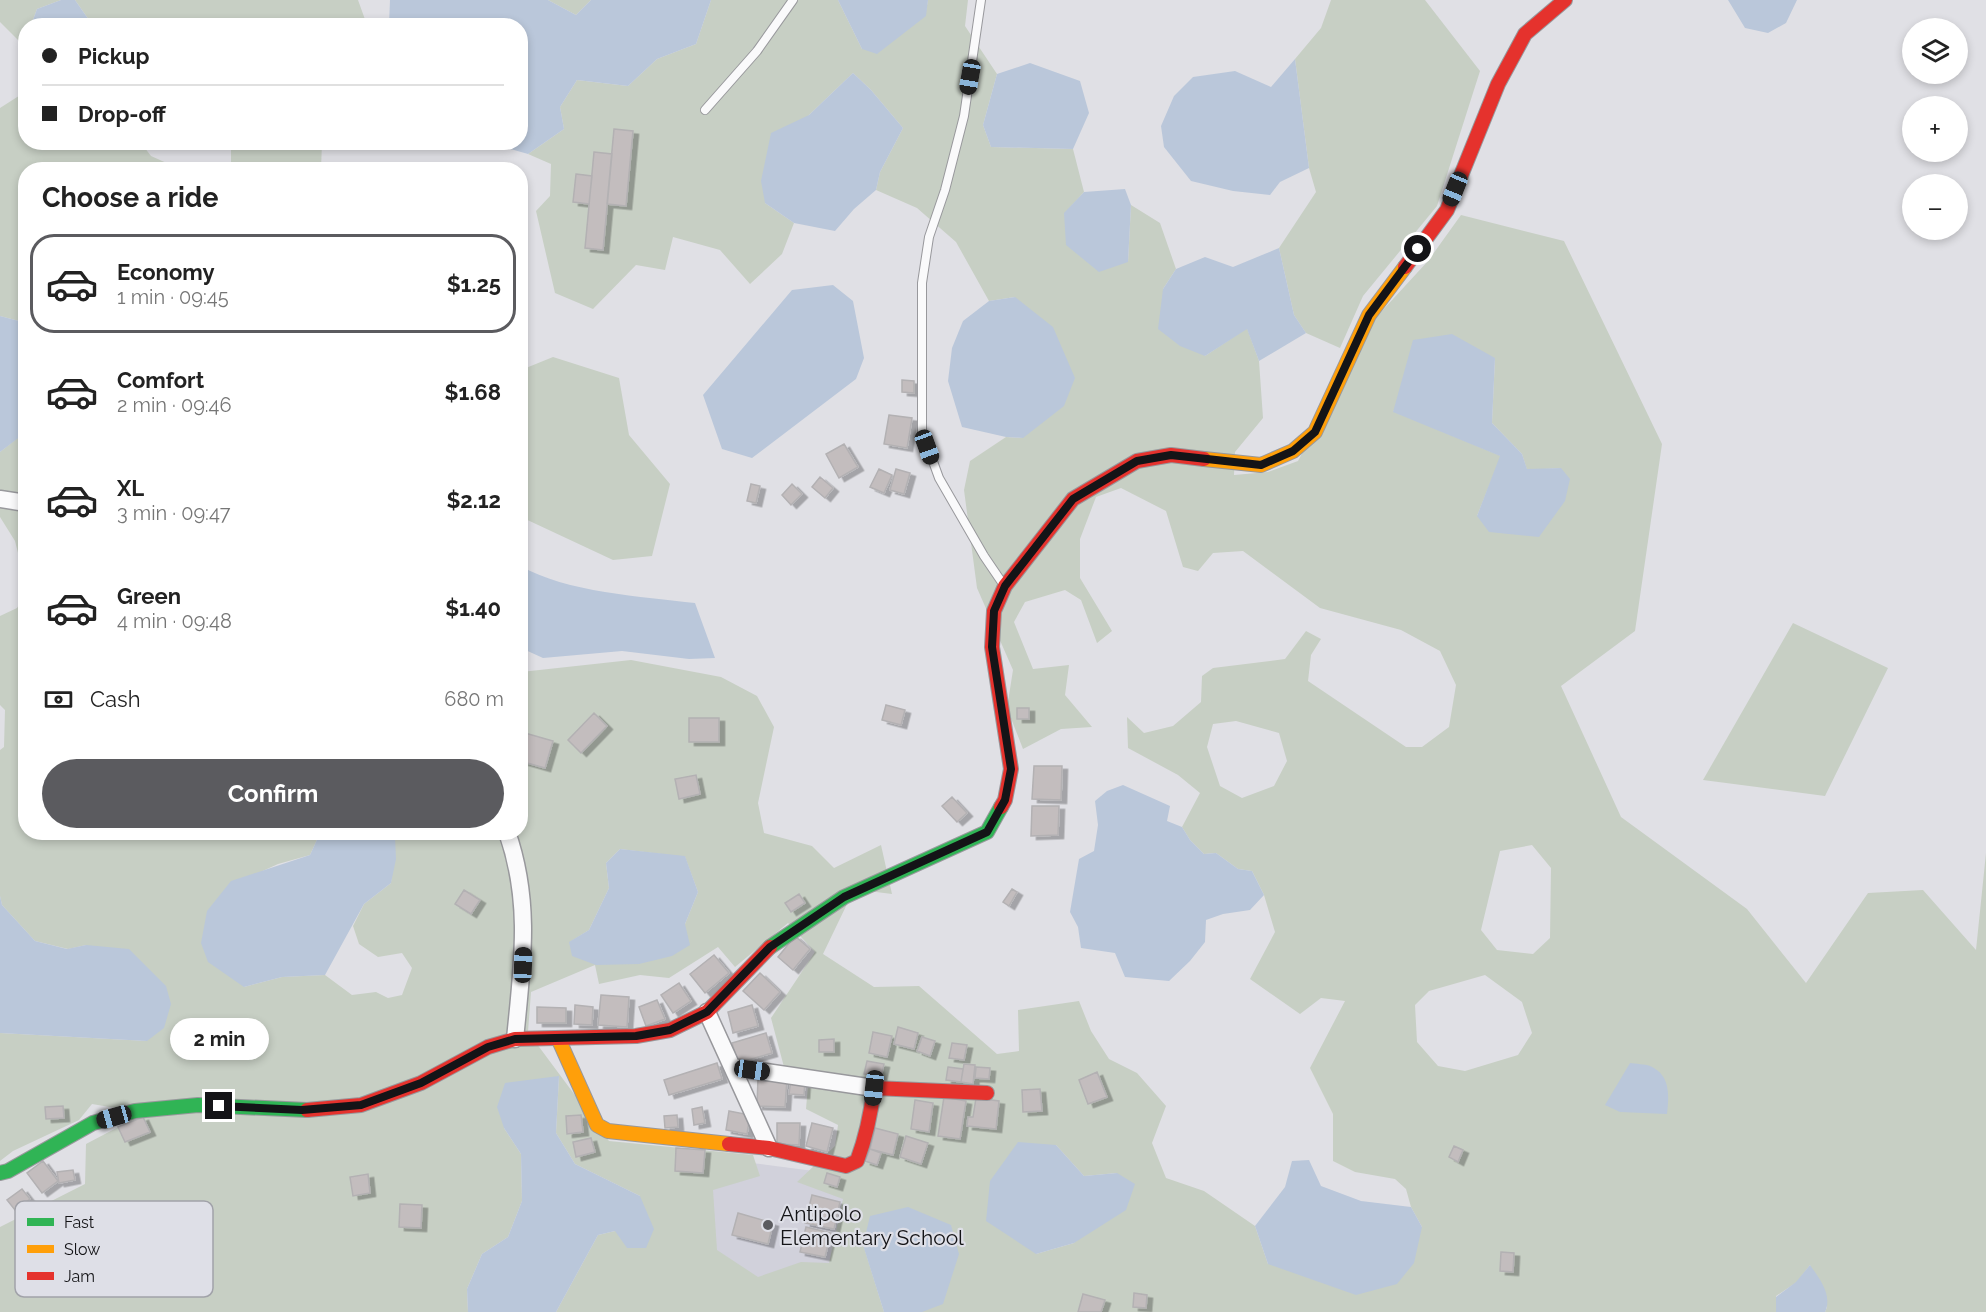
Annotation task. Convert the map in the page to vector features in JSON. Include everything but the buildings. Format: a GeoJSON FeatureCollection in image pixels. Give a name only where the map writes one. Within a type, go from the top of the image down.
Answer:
{"type":"FeatureCollection","features":[{"type":"Feature","properties":{"kind":"street"},"geometry":{"type":"LineString","coordinates":[[0,1173],[8,1171],[93,1123],[135,1111],[198,1105],[302,1110],[361,1105],[421,1083],[488,1047],[515,1039],[636,1036],[670,1030],[707,1012],[770,947],[844,897],[987,832],[1005,800],[1011,769],[992,647],[994,611],[1005,586],[1073,499],[1137,461],[1171,455],[1261,465],[1293,451],[1315,432],[1369,315],[1447,210],[1498,84],[1525,34],[1565,0]]}},
{"type":"Feature","properties":{"kind":"street"},"geometry":{"type":"LineString","coordinates":[[0,499],[18,502]]}},
{"type":"Feature","properties":{"kind":"street"},"geometry":{"type":"LineString","coordinates":[[510,840],[517,861],[524,912],[523,965],[515,1039]]}},
{"type":"Feature","properties":{"kind":"street"},"geometry":{"type":"LineString","coordinates":[[707,1012],[769,1148]]}},
{"type":"Feature","properties":{"kind":"street"},"geometry":{"type":"LineString","coordinates":[[558,1038],[597,1125],[608,1131],[769,1148],[846,1166],[857,1161],[872,1107],[874,1088]]}},
{"type":"Feature","properties":{"kind":"street"},"geometry":{"type":"LineString","coordinates":[[732,1067],[874,1088],[987,1093]]}},
{"type":"Feature","properties":{"kind":"lane"},"geometry":{"type":"LineString","coordinates":[[705,110],[757,51],[792,0]]}},
{"type":"Feature","properties":{"kind":"lane"},"geometry":{"type":"LineString","coordinates":[[981,0],[964,116],[945,190],[929,237],[922,284],[922,431],[939,478],[984,556],[1005,586]]}},
{"type":"Feature","properties":{"kind":"shaded area"},"geometry":{"type":"Polygon","coordinates":[[[0,0],[61,0],[37,9],[34,18],[18,18],[18,40],[0,22],[0,0]]]}},
{"type":"Feature","properties":{"kind":"shaded area"},"geometry":{"type":"Polygon","coordinates":[[[75,0],[358,0],[364,18],[88,18],[75,0]]]}},
{"type":"Feature","properties":{"kind":"shaded area"},"geometry":{"type":"Polygon","coordinates":[[[548,0],[591,0],[576,15],[548,0]]]}},
{"type":"Feature","properties":{"kind":"shaded area"},"geometry":{"type":"Polygon","coordinates":[[[711,0],[838,0],[862,49],[925,16],[928,0],[968,0],[965,26],[997,74],[983,125],[991,147],[1073,149],[1084,192],[1064,214],[1128,262],[1131,205],[1160,223],[1176,269],[1163,289],[1205,356],[1247,328],[1259,361],[1263,418],[1235,452],[1234,475],[1268,472],[1298,461],[1370,324],[1428,261],[1461,215],[1564,241],[1662,444],[1635,631],[1561,686],[1621,817],[1747,909],[1806,983],[1868,893],[1923,890],[1976,950],[1986,853],[1986,1312],[1825,1312],[1827,1307],[1810,1265],[1797,1282],[1776,1296],[1776,1312],[922,1312],[863,1244],[884,1312],[556,1312],[598,1235],[615,1231],[640,1196],[575,1164],[556,1133],[559,1076],[504,1128],[521,1154],[522,1201],[508,1237],[482,1254],[467,1289],[468,1312],[0,1312],[0,1227],[15,1219],[15,1297],[213,1297],[213,1201],[51,1201],[85,1184],[86,1144],[145,1113],[92,1104],[79,1120],[13,1151],[0,1161],[0,1033],[147,1041],[86,945],[68,949],[35,941],[2,905],[0,896],[0,750],[4,747],[5,710],[0,705],[0,616],[18,606],[18,840],[317,840],[310,855],[278,864],[256,874],[244,987],[282,977],[325,975],[352,995],[376,992],[388,998],[402,995],[412,968],[402,953],[378,957],[359,944],[353,926],[364,904],[391,883],[395,840],[528,840],[528,671],[631,660],[721,677],[757,696],[774,727],[758,803],[764,833],[812,846],[834,868],[881,845],[892,894],[868,891],[848,902],[823,954],[874,987],[919,986],[997,1054],[1019,1051],[1018,1010],[1079,1001],[1091,1031],[1109,1059],[1137,1073],[1166,1106],[1152,1143],[1166,1178],[1204,1191],[1255,1226],[1268,1264],[1422,1227],[1411,1207],[1406,1189],[1395,1179],[1355,1172],[1333,1161],[1333,1114],[1310,1068],[1345,1001],[1321,998],[1300,1014],[1250,979],[1275,932],[1264,895],[1252,871],[1238,869],[1216,853],[1204,854],[1190,840],[1182,827],[1200,793],[1178,775],[1128,748],[1127,717],[1144,733],[1173,726],[1201,702],[1202,676],[1213,668],[1285,659],[1306,631],[1321,639],[1311,655],[1308,681],[1406,747],[1422,747],[1449,727],[1456,685],[1440,651],[1401,630],[1320,608],[1243,551],[1213,553],[1198,571],[1183,567],[1166,511],[1121,488],[1096,497],[1080,539],[1080,578],[1112,631],[1097,643],[1081,600],[1065,590],[1025,602],[1014,622],[1033,669],[1069,665],[1065,695],[1092,727],[1061,729],[1023,749],[1007,708],[1013,670],[977,588],[964,490],[970,461],[1006,437],[1023,438],[1015,297],[989,301],[956,242],[917,208],[876,190],[880,172],[903,128],[871,90],[853,73],[809,115],[765,203],[794,223],[782,254],[750,284],[720,250],[673,237],[665,270],[636,265],[593,309],[555,293],[536,211],[550,196],[551,164],[528,154],[564,129],[560,107],[577,80],[628,86],[657,59],[696,44],[711,0]],[[1495,358],[1393,411],[1501,456],[1477,516],[1561,468],[1527,470],[1522,454],[1492,423],[1495,358]],[[1236,721],[1213,724],[1207,747],[1220,786],[1242,798],[1274,786],[1287,761],[1279,733],[1236,721]],[[1532,845],[1500,851],[1481,930],[1497,950],[1533,954],[1550,938],[1551,868],[1532,845]],[[620,849],[606,863],[609,888],[589,930],[570,942],[685,924],[698,892],[685,857],[620,849]],[[788,923],[735,967],[718,947],[669,978],[640,975],[599,984],[595,965],[531,992],[528,1032],[609,1141],[753,1155],[760,1176],[713,1190],[717,1250],[758,1277],[801,1262],[829,1263],[843,1199],[797,1182],[835,1146],[838,1125],[806,1109],[809,1074],[784,1067],[771,1018],[815,952],[788,923]],[[1485,975],[1429,991],[1415,1005],[1417,1042],[1438,1066],[1465,1071],[1518,1055],[1532,1033],[1522,1002],[1485,975]],[[1056,1145],[1036,1254],[1074,1243],[1117,1173],[1084,1176],[1056,1145]]]}},
{"type":"Feature","properties":{"kind":"shaded area"},"geometry":{"type":"Polygon","coordinates":[[[1331,0],[1425,0],[1480,71],[1437,206],[1363,296],[1340,348],[1306,333],[1294,315],[1279,248],[1316,192],[1309,168],[1295,59],[1321,28],[1331,0]]]}},
{"type":"Feature","properties":{"kind":"shaded area"},"geometry":{"type":"Polygon","coordinates":[[[18,96],[18,150],[146,150],[151,156],[164,162],[18,162],[18,321],[0,316],[0,108],[18,96]]]}},
{"type":"Feature","properties":{"kind":"shaded area"},"geometry":{"type":"Polygon","coordinates":[[[231,150],[322,150],[321,162],[231,162],[231,150]]]}},
{"type":"Feature","properties":{"kind":"shaded area"},"geometry":{"type":"Polygon","coordinates":[[[553,357],[619,378],[629,435],[670,484],[652,556],[613,560],[528,520],[528,367],[553,357]]]}},
{"type":"Feature","properties":{"kind":"shaded area"},"geometry":{"type":"Polygon","coordinates":[[[18,438],[18,553],[15,541],[0,517],[0,452],[18,438]]]}},
{"type":"Feature","properties":{"kind":"shaded area"},"geometry":{"type":"Polygon","coordinates":[[[1793,623],[1888,668],[1825,796],[1703,780],[1793,623]]]}},
{"type":"Feature","properties":{"kind":"shaded area","name":"Antipolo Elementary School"},"geometry":{"type":"Polygon","coordinates":[[[699,1156],[852,1176],[836,1294],[684,1274],[699,1156]]]}},
{"type":"Feature","properties":{"kind":"water"},"geometry":{"type":"Polygon","coordinates":[[[61,0],[75,0],[88,18],[34,18],[37,9],[61,0]]]}},
{"type":"Feature","properties":{"kind":"water"},"geometry":{"type":"Polygon","coordinates":[[[390,0],[548,0],[576,15],[591,0],[711,0],[696,44],[657,59],[628,86],[577,80],[560,107],[564,129],[528,154],[514,150],[528,150],[528,18],[389,18],[390,0]]]}},
{"type":"Feature","properties":{"kind":"water"},"geometry":{"type":"Polygon","coordinates":[[[838,0],[928,0],[926,16],[877,54],[862,49],[838,0]]]}},
{"type":"Feature","properties":{"kind":"water"},"geometry":{"type":"Polygon","coordinates":[[[1728,0],[1797,0],[1786,23],[1768,33],[1745,28],[1728,0]]]}},
{"type":"Feature","properties":{"kind":"water"},"geometry":{"type":"Polygon","coordinates":[[[1295,59],[1309,168],[1280,182],[1270,195],[1233,191],[1191,181],[1164,147],[1161,126],[1174,96],[1193,77],[1235,71],[1271,87],[1295,59]]]}},
{"type":"Feature","properties":{"kind":"water"},"geometry":{"type":"Polygon","coordinates":[[[1030,63],[1080,81],[1089,113],[1073,149],[991,147],[983,125],[997,74],[1030,63]]]}},
{"type":"Feature","properties":{"kind":"water"},"geometry":{"type":"Polygon","coordinates":[[[853,73],[871,90],[903,128],[880,172],[876,190],[854,209],[835,231],[794,223],[765,203],[761,181],[771,133],[809,115],[853,73]]]}},
{"type":"Feature","properties":{"kind":"water"},"geometry":{"type":"Polygon","coordinates":[[[1125,189],[1131,205],[1128,262],[1099,272],[1066,245],[1064,213],[1084,192],[1125,189]]]}},
{"type":"Feature","properties":{"kind":"water"},"geometry":{"type":"Polygon","coordinates":[[[1279,248],[1294,315],[1306,333],[1259,361],[1247,329],[1205,356],[1180,346],[1158,329],[1163,289],[1176,269],[1205,257],[1233,267],[1279,248]]]}},
{"type":"Feature","properties":{"kind":"water"},"geometry":{"type":"Polygon","coordinates":[[[833,285],[853,301],[864,358],[856,379],[752,458],[722,449],[703,395],[792,290],[833,285]]]}},
{"type":"Feature","properties":{"kind":"water"},"geometry":{"type":"Polygon","coordinates":[[[1015,297],[1053,327],[1075,378],[1064,406],[1023,438],[1006,437],[962,427],[948,381],[952,348],[963,321],[989,301],[1015,297]]]}},
{"type":"Feature","properties":{"kind":"water"},"geometry":{"type":"Polygon","coordinates":[[[0,316],[18,321],[18,438],[0,452],[0,316]]]}},
{"type":"Feature","properties":{"kind":"water"},"geometry":{"type":"Polygon","coordinates":[[[1452,334],[1495,358],[1492,423],[1522,454],[1527,469],[1561,468],[1570,479],[1565,501],[1539,537],[1489,532],[1477,516],[1500,456],[1393,412],[1413,340],[1452,334]]]}},
{"type":"Feature","properties":{"kind":"water"},"geometry":{"type":"Polygon","coordinates":[[[528,570],[582,588],[695,603],[715,658],[689,659],[622,651],[543,658],[528,651],[528,570]]]}},
{"type":"Feature","properties":{"kind":"water"},"geometry":{"type":"Polygon","coordinates":[[[1123,785],[1170,806],[1167,821],[1182,827],[1190,840],[1204,854],[1216,853],[1238,869],[1252,871],[1264,895],[1250,910],[1223,914],[1206,920],[1205,942],[1190,961],[1169,981],[1125,977],[1115,953],[1081,948],[1078,927],[1070,912],[1079,859],[1094,851],[1098,825],[1095,801],[1107,791],[1123,785]]]}},
{"type":"Feature","properties":{"kind":"water"},"geometry":{"type":"Polygon","coordinates":[[[317,840],[395,840],[396,859],[391,883],[364,904],[325,975],[282,977],[244,987],[208,962],[201,943],[207,911],[231,881],[310,855],[317,840]]]}},
{"type":"Feature","properties":{"kind":"water"},"geometry":{"type":"Polygon","coordinates":[[[620,849],[685,856],[698,892],[685,924],[690,945],[672,956],[639,964],[596,965],[572,956],[569,942],[589,930],[609,888],[606,863],[620,849]]]}},
{"type":"Feature","properties":{"kind":"water"},"geometry":{"type":"Polygon","coordinates":[[[0,896],[2,905],[35,941],[67,949],[86,945],[129,949],[166,986],[171,1004],[164,1028],[147,1041],[0,1033],[0,896]]]}},
{"type":"Feature","properties":{"kind":"water"},"geometry":{"type":"Polygon","coordinates":[[[1630,1063],[1650,1066],[1662,1075],[1668,1093],[1667,1114],[1620,1112],[1605,1105],[1630,1063]]]}},
{"type":"Feature","properties":{"kind":"water"},"geometry":{"type":"Polygon","coordinates":[[[559,1076],[556,1133],[575,1164],[640,1196],[654,1229],[646,1248],[627,1248],[615,1231],[598,1235],[556,1312],[468,1312],[467,1289],[482,1254],[508,1237],[522,1201],[521,1154],[504,1128],[497,1107],[505,1083],[559,1076]]]}},
{"type":"Feature","properties":{"kind":"water"},"geometry":{"type":"Polygon","coordinates":[[[1018,1142],[1056,1145],[1084,1176],[1117,1173],[1135,1184],[1126,1210],[1074,1243],[1036,1254],[986,1221],[990,1181],[1018,1142]]]}},
{"type":"Feature","properties":{"kind":"water"},"geometry":{"type":"Polygon","coordinates":[[[1309,1160],[1321,1186],[1361,1201],[1411,1207],[1422,1227],[1414,1263],[1397,1284],[1356,1295],[1268,1264],[1255,1226],[1285,1187],[1292,1161],[1309,1160]]]}},
{"type":"Feature","properties":{"kind":"water"},"geometry":{"type":"Polygon","coordinates":[[[908,1207],[951,1225],[959,1254],[943,1304],[922,1312],[884,1312],[863,1245],[870,1216],[908,1207]]]}},
{"type":"Feature","properties":{"kind":"water"},"geometry":{"type":"Polygon","coordinates":[[[1810,1265],[1826,1293],[1825,1312],[1776,1312],[1776,1297],[1796,1282],[1810,1265]]]}},
{"type":"Feature","properties":{"kind":"traffic: fast"},"geometry":{"type":"LineString","coordinates":[[770,947],[844,897],[987,832],[1001,807]]}},
{"type":"Feature","properties":{"kind":"traffic: fast"},"geometry":{"type":"LineString","coordinates":[[0,1173],[8,1171],[93,1123],[135,1111],[198,1105],[307,1110]]}},
{"type":"Feature","properties":{"kind":"traffic: slow"},"geometry":{"type":"LineString","coordinates":[[1204,459],[1261,465],[1293,451],[1315,432],[1369,315],[1405,267]]}},
{"type":"Feature","properties":{"kind":"traffic: slow"},"geometry":{"type":"LineString","coordinates":[[558,1038],[597,1125],[608,1131],[729,1144]]}},
{"type":"Feature","properties":{"kind":"traffic: jam"},"geometry":{"type":"LineString","coordinates":[[1405,267],[1447,210],[1498,84],[1525,34],[1565,0]]}},
{"type":"Feature","properties":{"kind":"traffic: jam"},"geometry":{"type":"LineString","coordinates":[[1001,807],[1005,800],[1011,769],[992,647],[994,611],[1005,586],[1073,499],[1137,461],[1171,455],[1204,459]]}},
{"type":"Feature","properties":{"kind":"traffic: jam"},"geometry":{"type":"LineString","coordinates":[[307,1110],[361,1105],[421,1083],[488,1047],[515,1039],[636,1036],[670,1030],[707,1012],[770,947]]}},
{"type":"Feature","properties":{"kind":"traffic: jam"},"geometry":{"type":"LineString","coordinates":[[729,1144],[769,1148],[846,1166],[857,1161],[868,1125],[874,1088],[987,1093]]}},
{"type":"Feature","properties":{"kind":"place","name":"Antipolo Elementary School"},"geometry":{"type":"Point","coordinates":[768,1225]}},
{"type":"Feature","properties":{"kind":"route"},"geometry":{"type":"LineString","coordinates":[[219,1106],[302,1110],[361,1105],[421,1083],[488,1047],[515,1039],[636,1036],[670,1030],[707,1012],[770,947],[844,897],[987,832],[1005,800],[1011,769],[992,647],[994,611],[1005,586],[1073,499],[1137,461],[1171,455],[1261,465],[1293,451],[1315,432],[1369,315],[1418,249]]}}]}
